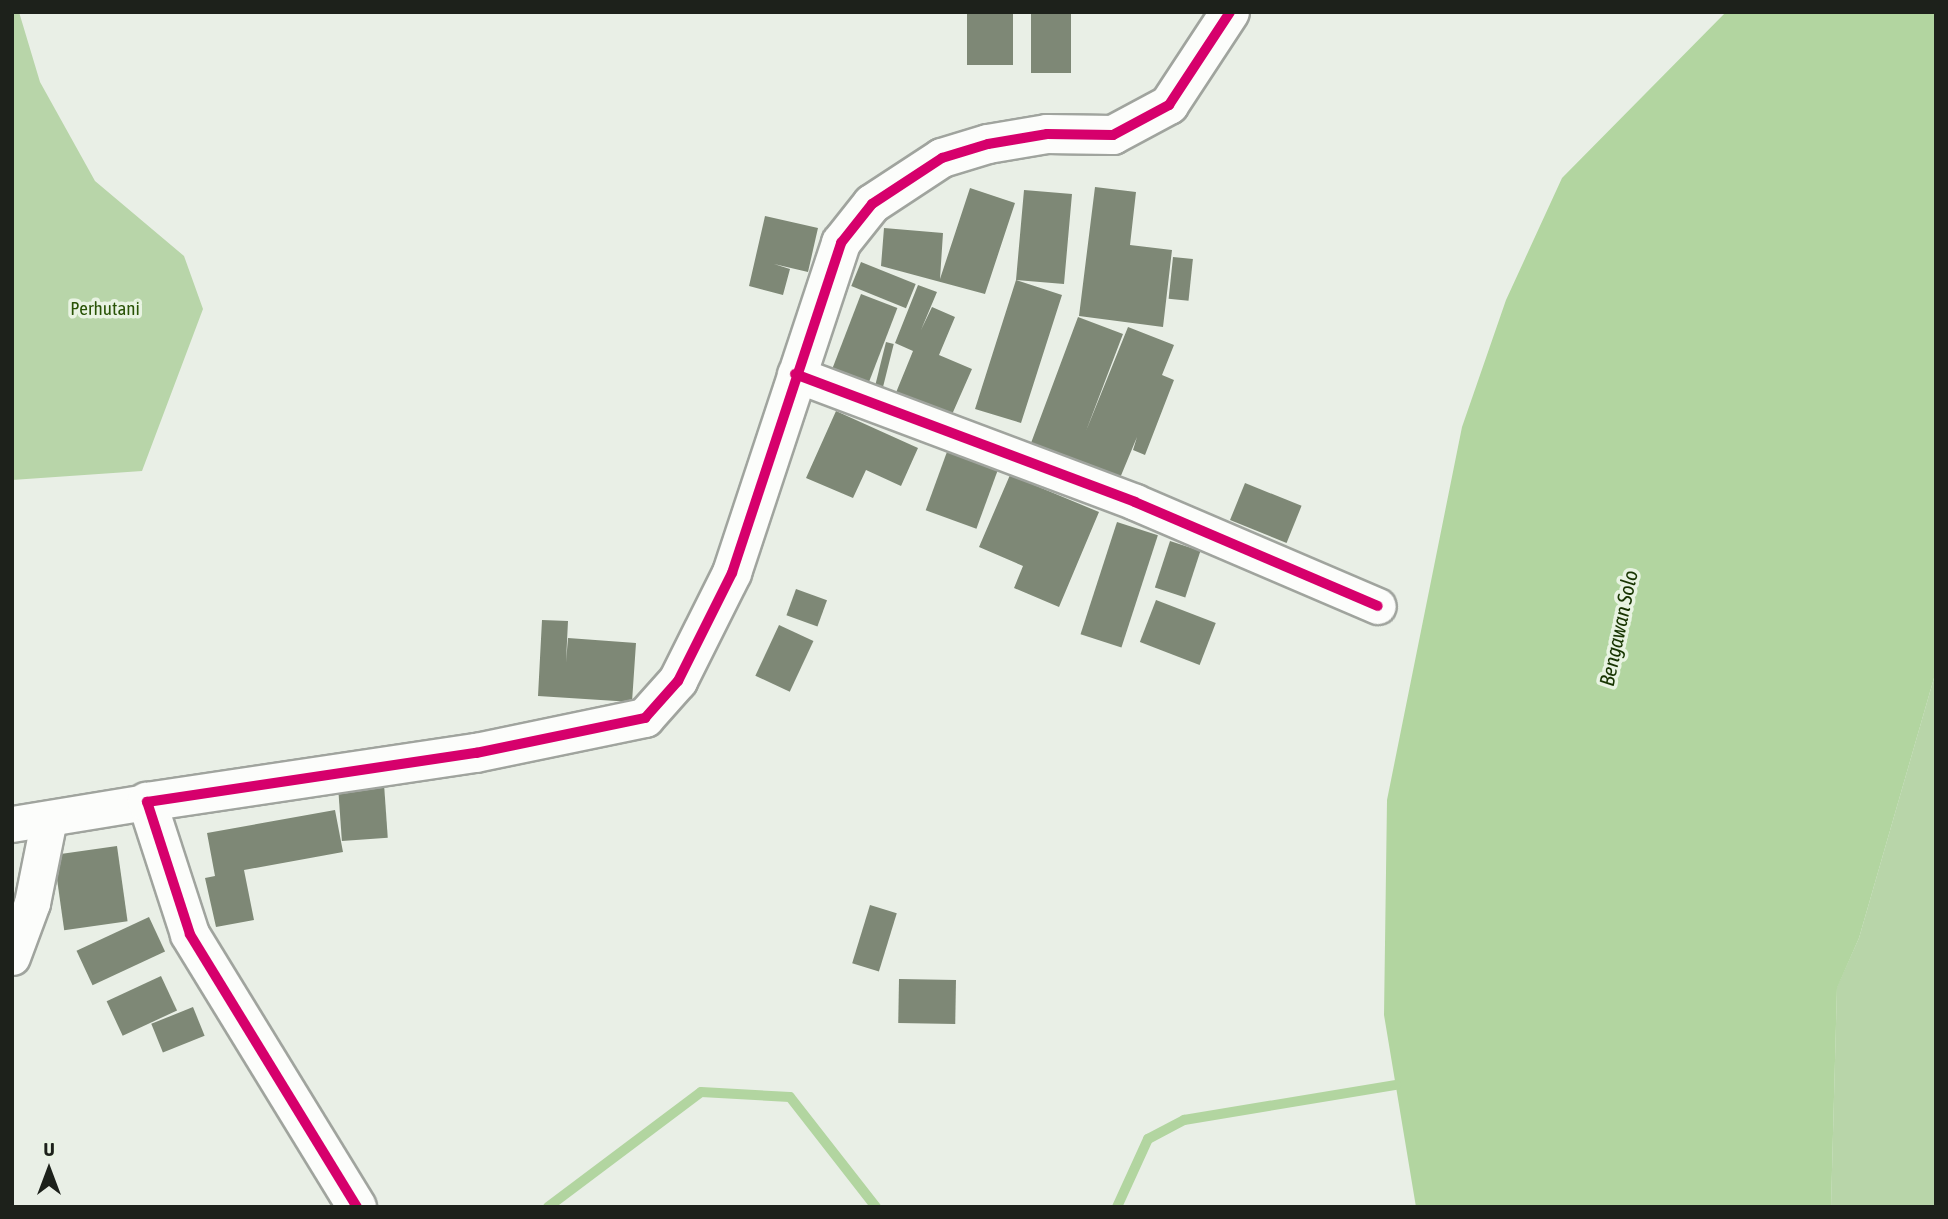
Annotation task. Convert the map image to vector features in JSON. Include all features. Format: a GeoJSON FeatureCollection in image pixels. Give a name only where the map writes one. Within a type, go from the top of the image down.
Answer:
{"type":"FeatureCollection","features":[{"type":"Feature","properties":{"kind":"street"},"geometry":{"type":"LineString","coordinates":[[12,824],[476,752],[645,718],[678,681],[732,573],[795,374],[841,243],[872,204],[942,158],[988,144],[1124,129],[1169,105],[1230,12]]}},
{"type":"Feature","properties":{"kind":"street"},"geometry":{"type":"LineString","coordinates":[[795,374],[1135,502],[1378,606]]}},
{"type":"Feature","properties":{"kind":"street"},"geometry":{"type":"LineString","coordinates":[[147,802],[190,934],[357,1207]]}},
{"type":"Feature","properties":{"kind":"street"},"geometry":{"type":"LineString","coordinates":[[12,957],[32,903],[49,819]]}},
{"type":"Feature","properties":{"kind":"green space","name":"Perhutani"},"geometry":{"type":"Polygon","coordinates":[[[12,12],[19,12],[40,82],[95,181],[184,256],[203,309],[142,471],[12,480],[12,12]]]}},
{"type":"Feature","properties":{"kind":"green space"},"geometry":{"type":"Polygon","coordinates":[[[1936,671],[1936,1207],[1831,1207],[1837,987],[1859,938],[1936,671]]]}},
{"type":"Feature","properties":{"kind":"water","name":"Bengawan Solo"},"geometry":{"type":"Polygon","coordinates":[[[1726,12],[1936,12],[1936,671],[1859,938],[1837,988],[1831,1207],[1416,1207],[1384,1015],[1387,800],[1462,427],[1506,300],[1562,178],[1726,12]]]}},
{"type":"Feature","properties":{"kind":"building"},"geometry":{"type":"Polygon","coordinates":[[[967,12],[1013,12],[1013,65],[967,65],[967,12]]]}},
{"type":"Feature","properties":{"kind":"building"},"geometry":{"type":"Polygon","coordinates":[[[1031,12],[1071,12],[1071,73],[1031,73],[1031,12]]]}},
{"type":"Feature","properties":{"kind":"building"},"geometry":{"type":"Polygon","coordinates":[[[1095,187],[1136,192],[1130,245],[1172,250],[1163,327],[1079,316],[1095,187]]]}},
{"type":"Feature","properties":{"kind":"building"},"geometry":{"type":"Polygon","coordinates":[[[970,188],[1015,203],[985,294],[881,266],[884,228],[943,233],[940,279],[970,188]]]}},
{"type":"Feature","properties":{"kind":"building"},"geometry":{"type":"Polygon","coordinates":[[[1024,190],[1072,194],[1064,284],[1016,280],[1024,190]]]}},
{"type":"Feature","properties":{"kind":"building"},"geometry":{"type":"Polygon","coordinates":[[[765,216],[818,228],[808,272],[774,264],[790,269],[783,295],[749,286],[765,216]]]}},
{"type":"Feature","properties":{"kind":"building"},"geometry":{"type":"Polygon","coordinates":[[[1173,257],[1193,259],[1189,301],[1169,299],[1173,257]]]}},
{"type":"Feature","properties":{"kind":"building"},"geometry":{"type":"Polygon","coordinates":[[[861,262],[916,284],[906,308],[851,286],[861,262]]]}},
{"type":"Feature","properties":{"kind":"building"},"geometry":{"type":"Polygon","coordinates":[[[1016,280],[1062,295],[1021,423],[975,409],[1016,280]]]}},
{"type":"Feature","properties":{"kind":"building"},"geometry":{"type":"Polygon","coordinates":[[[918,285],[937,292],[921,330],[932,307],[955,317],[939,355],[972,369],[950,419],[895,395],[913,351],[895,343],[918,285]]]}},
{"type":"Feature","properties":{"kind":"building"},"geometry":{"type":"Polygon","coordinates":[[[861,294],[897,308],[868,385],[832,371],[861,294]]]}},
{"type":"Feature","properties":{"kind":"building"},"geometry":{"type":"Polygon","coordinates":[[[1078,317],[1123,334],[1086,431],[1128,327],[1174,345],[1162,375],[1174,380],[1145,455],[1133,450],[1137,437],[1120,478],[1031,443],[1078,317]]]}},
{"type":"Feature","properties":{"kind":"building"},"geometry":{"type":"Polygon","coordinates":[[[886,342],[894,344],[883,388],[875,386],[886,342]]]}},
{"type":"Feature","properties":{"kind":"building"},"geometry":{"type":"Polygon","coordinates":[[[836,411],[918,448],[901,486],[866,470],[853,498],[806,478],[836,411]]]}},
{"type":"Feature","properties":{"kind":"building"},"geometry":{"type":"Polygon","coordinates":[[[952,438],[1003,456],[976,529],[926,510],[952,438]]]}},
{"type":"Feature","properties":{"kind":"building"},"geometry":{"type":"Polygon","coordinates":[[[1010,475],[1099,512],[1059,607],[1014,588],[1023,566],[979,547],[1010,475]]]}},
{"type":"Feature","properties":{"kind":"building"},"geometry":{"type":"Polygon","coordinates":[[[1245,483],[1302,506],[1287,543],[1230,520],[1245,483]]]}},
{"type":"Feature","properties":{"kind":"building"},"geometry":{"type":"Polygon","coordinates":[[[1117,522],[1158,535],[1121,648],[1081,634],[1117,522]]]}},
{"type":"Feature","properties":{"kind":"building"},"geometry":{"type":"Polygon","coordinates":[[[1170,541],[1200,551],[1185,597],[1155,588],[1170,541]]]}},
{"type":"Feature","properties":{"kind":"building"},"geometry":{"type":"Polygon","coordinates":[[[796,589],[827,600],[817,627],[786,615],[796,589]]]}},
{"type":"Feature","properties":{"kind":"building"},"geometry":{"type":"Polygon","coordinates":[[[1156,600],[1216,623],[1200,665],[1140,642],[1156,600]]]}},
{"type":"Feature","properties":{"kind":"building"},"geometry":{"type":"Polygon","coordinates":[[[542,620],[568,621],[566,662],[568,638],[636,643],[632,702],[538,696],[542,620]]]}},
{"type":"Feature","properties":{"kind":"building"},"geometry":{"type":"Polygon","coordinates":[[[779,625],[813,641],[790,692],[755,676],[779,625]]]}},
{"type":"Feature","properties":{"kind":"building"},"geometry":{"type":"Polygon","coordinates":[[[384,784],[388,838],[342,841],[338,787],[384,784]]]}},
{"type":"Feature","properties":{"kind":"building"},"geometry":{"type":"Polygon","coordinates":[[[335,810],[343,852],[244,870],[254,920],[216,927],[205,878],[215,876],[207,833],[335,810]]]}},
{"type":"Feature","properties":{"kind":"building"},"geometry":{"type":"Polygon","coordinates":[[[117,846],[128,921],[64,930],[54,855],[117,846]]]}},
{"type":"Feature","properties":{"kind":"building"},"geometry":{"type":"Polygon","coordinates":[[[870,905],[897,913],[879,972],[852,963],[870,905]]]}},
{"type":"Feature","properties":{"kind":"building"},"geometry":{"type":"Polygon","coordinates":[[[149,917],[165,951],[93,985],[76,951],[149,917]]]}},
{"type":"Feature","properties":{"kind":"building"},"geometry":{"type":"Polygon","coordinates":[[[161,976],[177,1010],[123,1036],[107,1001],[161,976]]]}},
{"type":"Feature","properties":{"kind":"building"},"geometry":{"type":"Polygon","coordinates":[[[899,979],[956,980],[955,1024],[898,1023],[899,979]]]}},
{"type":"Feature","properties":{"kind":"building"},"geometry":{"type":"Polygon","coordinates":[[[193,1007],[205,1036],[163,1053],[151,1024],[193,1007]]]}},
{"type":"Feature","properties":{"kind":"waterway"},"geometry":{"type":"LineString","coordinates":[[1117,1207],[1148,1139],[1184,1120],[1396,1085]]}},
{"type":"Feature","properties":{"kind":"waterway"},"geometry":{"type":"LineString","coordinates":[[548,1207],[701,1092],[790,1097],[876,1207]]}},
{"type":"Feature","properties":{"kind":"cycle path"},"geometry":{"type":"LineString","coordinates":[[357,1207],[190,934],[147,802],[476,753],[645,718],[678,681],[732,573],[841,243],[872,204],[942,158],[988,144],[1047,134],[1113,135],[1169,105],[1230,12]]}},
{"type":"Feature","properties":{"kind":"cycle path"},"geometry":{"type":"LineString","coordinates":[[795,374],[1135,502],[1378,606]]}}]}
